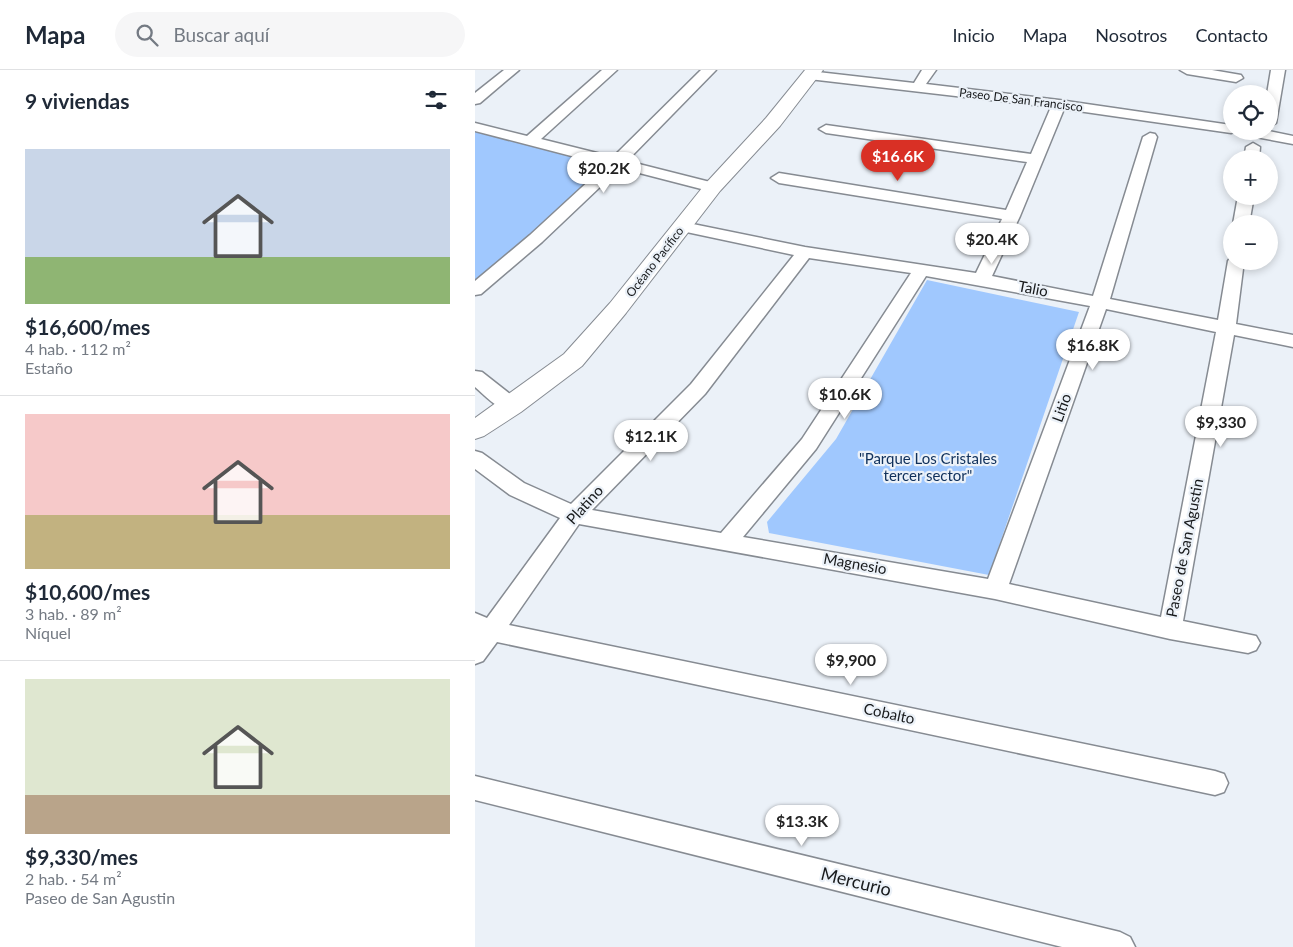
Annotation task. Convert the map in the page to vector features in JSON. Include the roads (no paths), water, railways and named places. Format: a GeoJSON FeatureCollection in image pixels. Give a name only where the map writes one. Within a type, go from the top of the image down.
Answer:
{"type":"FeatureCollection","features":[{"type":"Feature","properties":{"kind":"street"},"geometry":{"type":"LineString","coordinates":[[475,100],[512,70]]}},
{"type":"Feature","properties":{"kind":"street"},"geometry":{"type":"LineString","coordinates":[[531,140],[610,70]]}},
{"type":"Feature","properties":{"kind":"street"},"geometry":{"type":"LineString","coordinates":[[475,290],[507,265],[615,164],[709,70]]}},
{"type":"Feature","properties":{"kind":"street"},"geometry":{"type":"LineString","coordinates":[[917,88],[929,70]]}},
{"type":"Feature","properties":{"kind":"street"},"geometry":{"type":"LineString","coordinates":[[1187,70],[1236,78]]}},
{"type":"Feature","properties":{"kind":"street"},"geometry":{"type":"LineString","coordinates":[[1276,85],[1278,70]]}},
{"type":"Feature","properties":{"kind":"street","name":"Paseo De San Francisco"},"geometry":{"type":"LineString","coordinates":[[811,72],[917,88],[1059,104],[1223,128]]}},
{"type":"Feature","properties":{"kind":"street","name":"Océano Pacífico"},"geometry":{"type":"LineString","coordinates":[[475,430],[512,406],[573,360],[619,308],[713,187],[773,122],[811,72]]}},
{"type":"Feature","properties":{"kind":"street"},"geometry":{"type":"LineString","coordinates":[[982,279],[1012,216],[1059,104]]}},
{"type":"Feature","properties":{"kind":"street"},"geometry":{"type":"LineString","coordinates":[[475,127],[531,140],[615,164],[713,187]]}},
{"type":"Feature","properties":{"kind":"street"},"geometry":{"type":"LineString","coordinates":[[826,129],[1037,159]]}},
{"type":"Feature","properties":{"kind":"street"},"geometry":{"type":"LineString","coordinates":[[1278,134],[1293,140]]}},
{"type":"Feature","properties":{"kind":"street","name":"Litio"},"geometry":{"type":"LineString","coordinates":[[995,590],[1100,302],[1149,138]]}},
{"type":"Feature","properties":{"kind":"street"},"geometry":{"type":"LineString","coordinates":[[779,178],[1012,216]]}},
{"type":"Feature","properties":{"kind":"street","name":"Talio"},"geometry":{"type":"LineString","coordinates":[[683,227],[805,252],[982,279],[1293,341]]}},
{"type":"Feature","properties":{"kind":"street","name":"Platino"},"geometry":{"type":"LineString","coordinates":[[475,654],[483,627],[574,515],[699,389],[805,252]]}},
{"type":"Feature","properties":{"kind":"street"},"geometry":{"type":"LineString","coordinates":[[727,540],[809,444],[922,269]]}},
{"type":"Feature","properties":{"kind":"street","name":"Paseo de San Agustin"},"geometry":{"type":"LineString","coordinates":[[1169,629],[1226,328],[1235,270]]}},
{"type":"Feature","properties":{"kind":"street"},"geometry":{"type":"LineString","coordinates":[[475,377],[512,406]]}},
{"type":"Feature","properties":{"kind":"street","name":"Magnesio"},"geometry":{"type":"LineString","coordinates":[[475,458],[517,489],[574,515],[727,540],[995,590],[1169,629],[1248,643]]}},
{"type":"Feature","properties":{"kind":"street","name":"Cobalto"},"geometry":{"type":"LineString","coordinates":[[483,627],[1215,783]]}},
{"type":"Feature","properties":{"kind":"street","name":"Mercurio"},"geometry":{"type":"LineString","coordinates":[[475,788],[1119,947]]}},
{"type":"Feature","properties":{"kind":"park label","name":"\"Parque Los Cristales tercer sector\""},"geometry":{"type":"Point","coordinates":[928,468]}}]}
